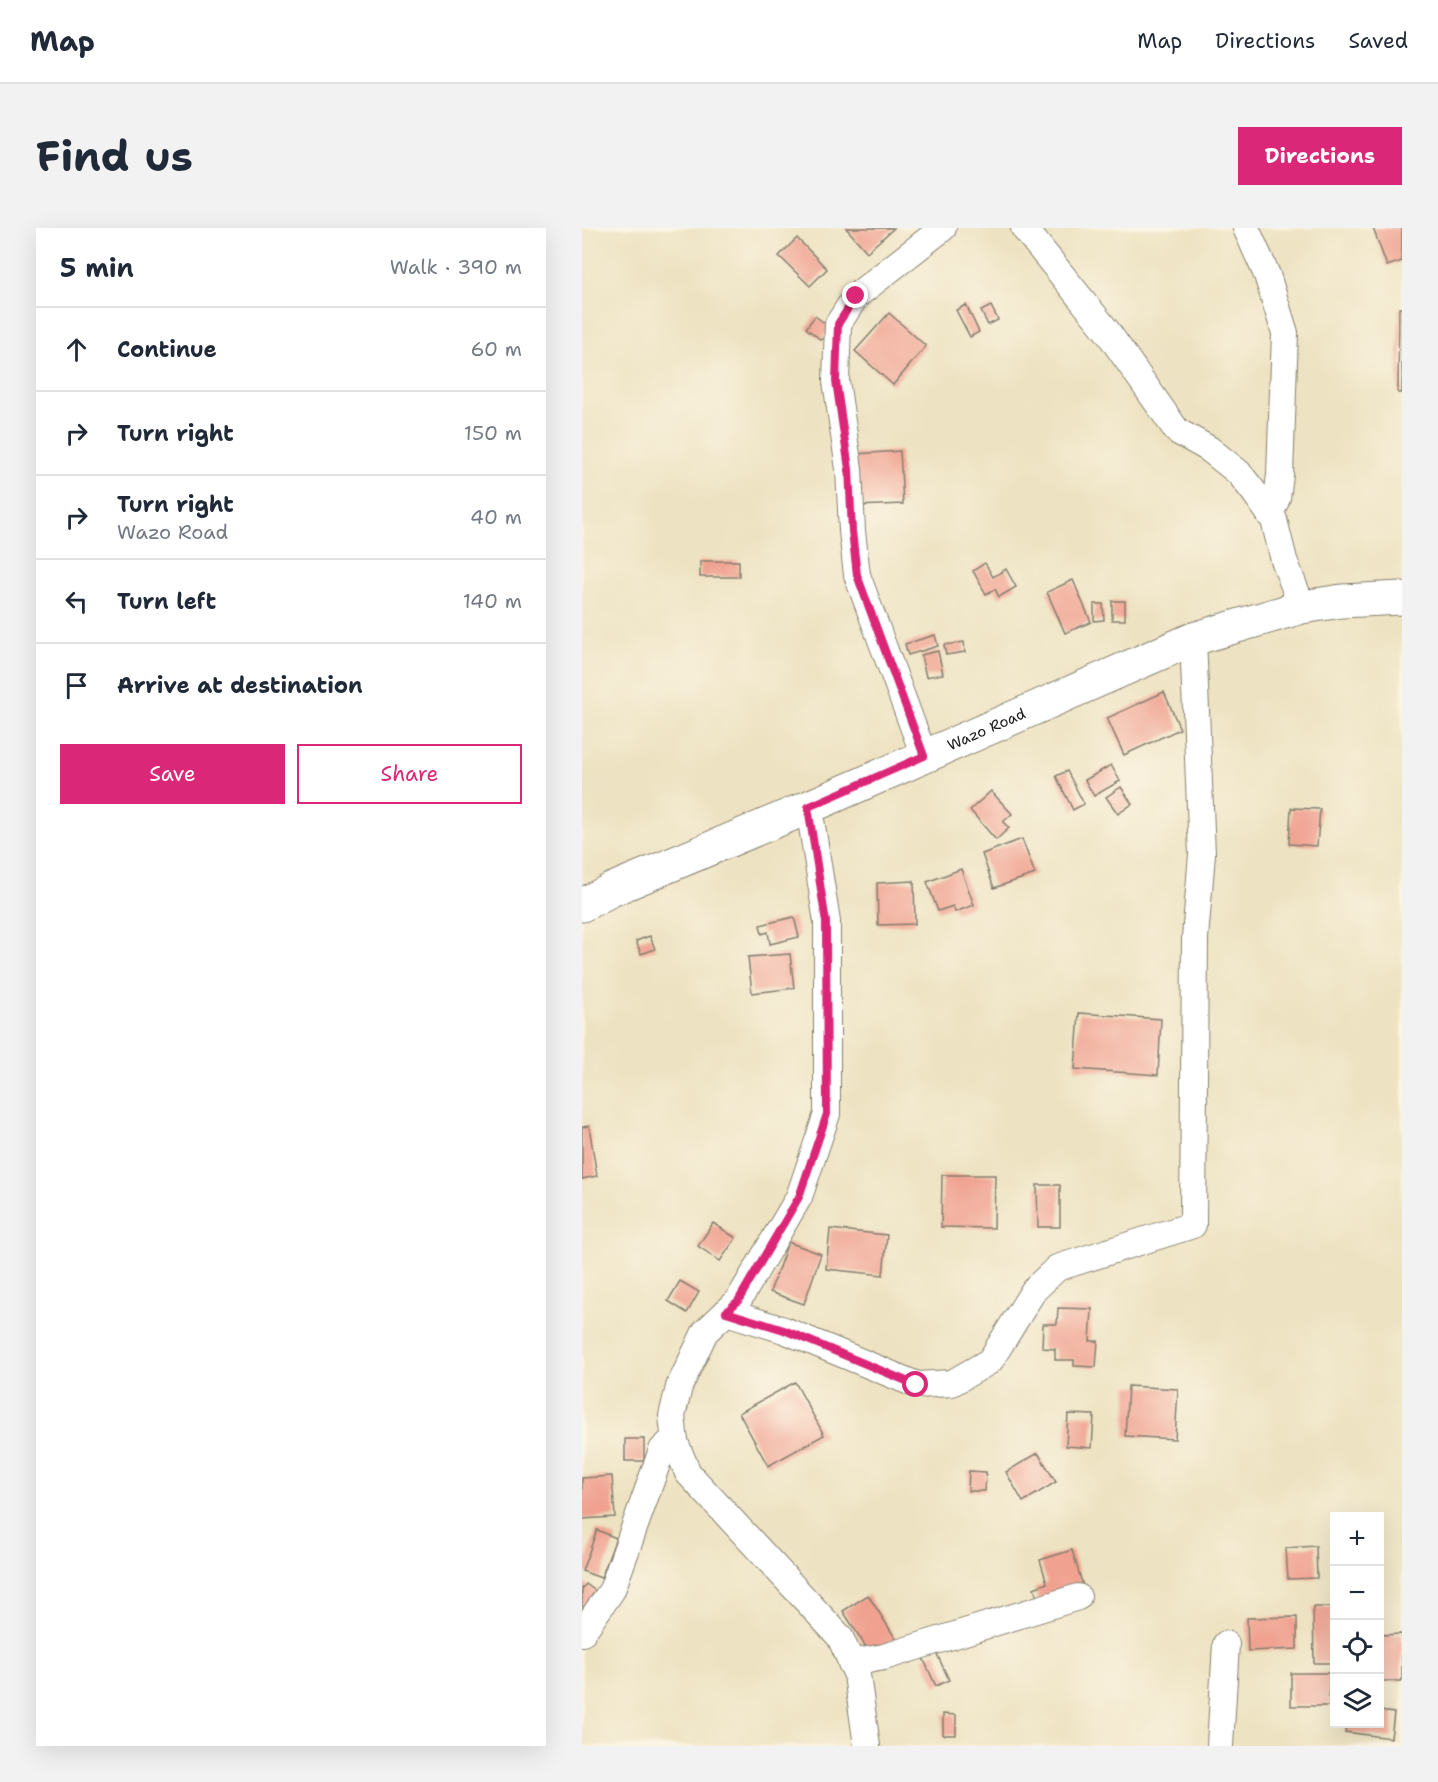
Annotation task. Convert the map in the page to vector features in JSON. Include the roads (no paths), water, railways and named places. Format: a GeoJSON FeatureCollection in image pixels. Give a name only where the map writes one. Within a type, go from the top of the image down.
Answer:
{"type":"FeatureCollection","features":[{"type":"Feature","properties":{"kind":"main road","name":"Wazo Road"},"geometry":{"type":"LineString","coordinates":[[582,904],[1193,639],[1302,607],[1342,601],[1402,598]]}},
{"type":"Feature","properties":{"kind":"street"},"geometry":{"type":"LineString","coordinates":[[924,756],[857,575],[849,469],[836,381],[838,324],[856,296],[942,228]]}},
{"type":"Feature","properties":{"kind":"street"},"geometry":{"type":"LineString","coordinates":[[1024,228],[1107,332],[1177,431],[1209,449],[1239,473],[1274,520],[1284,560],[1302,607]]}},
{"type":"Feature","properties":{"kind":"street"},"geometry":{"type":"LineString","coordinates":[[1246,228],[1267,275],[1286,333],[1280,475],[1277,498],[1270,515]]}},
{"type":"Feature","properties":{"kind":"street"},"geometry":{"type":"LineString","coordinates":[[726,1312],[784,1330],[916,1385],[952,1383],[990,1361],[1034,1290],[1057,1268],[1193,1225],[1195,938],[1202,854],[1193,639]]}},
{"type":"Feature","properties":{"kind":"street"},"geometry":{"type":"LineString","coordinates":[[808,807],[826,922],[827,1114],[799,1197],[738,1301],[705,1332],[679,1387],[672,1416],[675,1442],[688,1473],[840,1637],[857,1675],[867,1746]]}},
{"type":"Feature","properties":{"kind":"street"},"geometry":{"type":"LineString","coordinates":[[582,1633],[612,1590],[662,1450],[675,1442]]}},
{"type":"Feature","properties":{"kind":"street"},"geometry":{"type":"LineString","coordinates":[[851,1663],[884,1657],[1078,1597]]}},
{"type":"Feature","properties":{"kind":"street"},"geometry":{"type":"LineString","coordinates":[[1220,1746],[1226,1644]]}}]}
